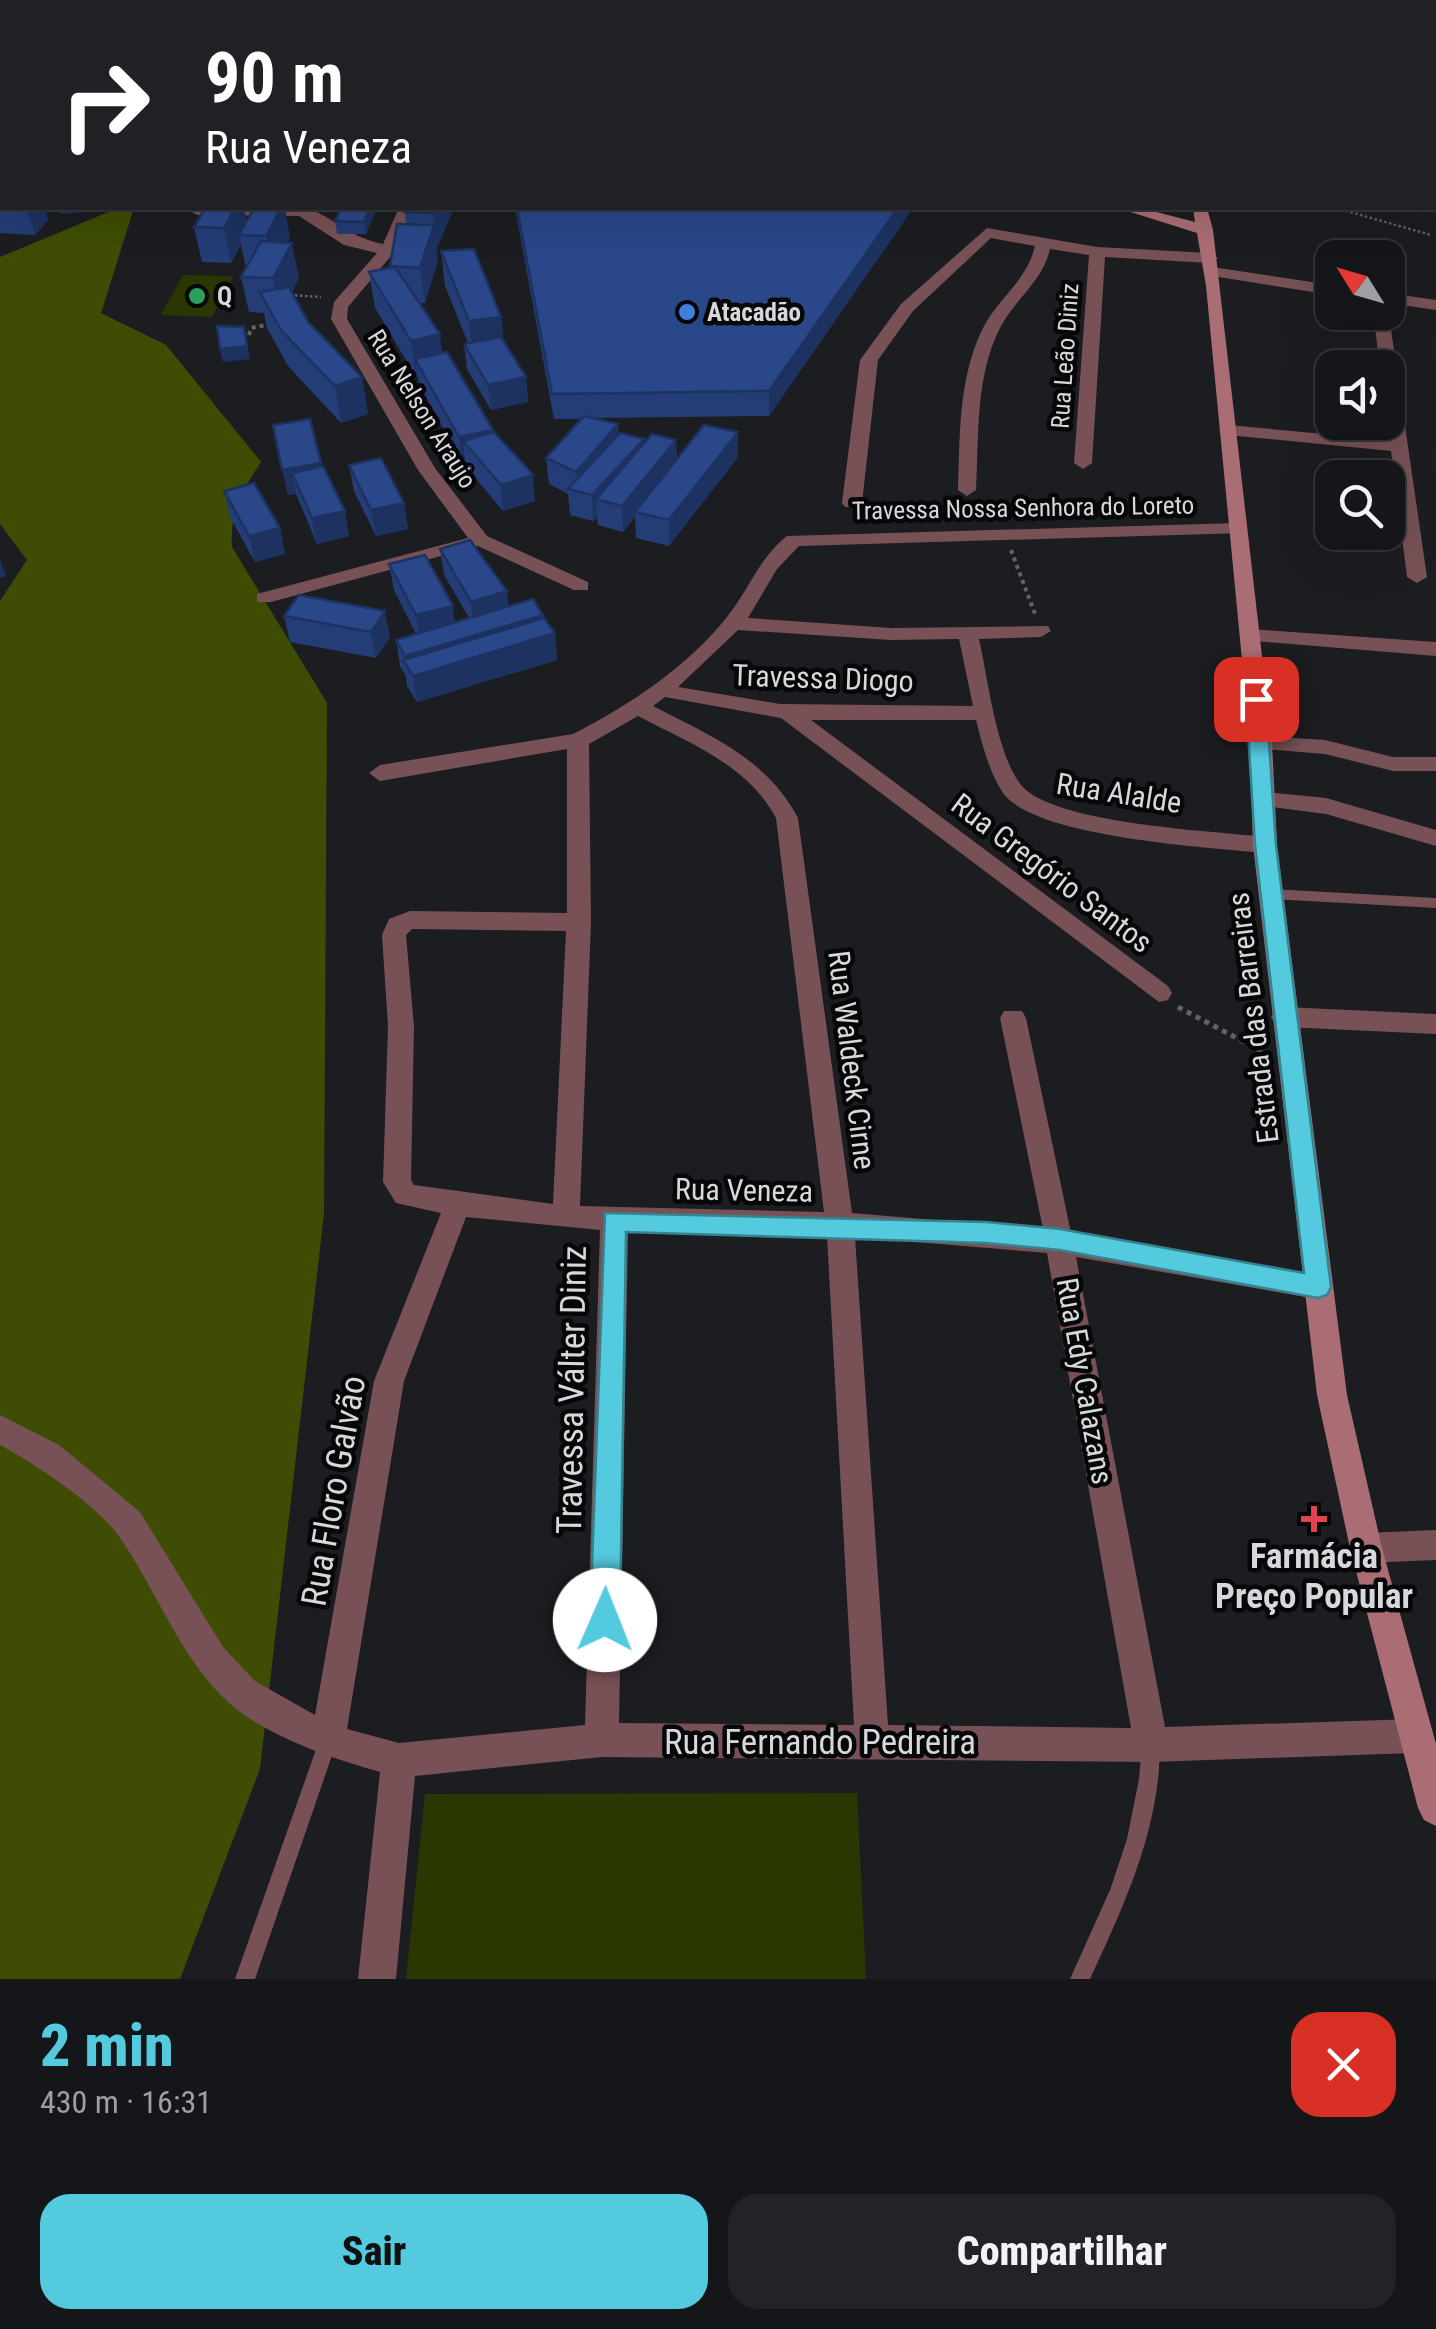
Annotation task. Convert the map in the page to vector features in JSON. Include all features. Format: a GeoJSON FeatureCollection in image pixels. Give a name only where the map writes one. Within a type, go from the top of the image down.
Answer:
{"type":"FeatureCollection","features":[{"type":"Feature","properties":{"kind":"main road"},"geometry":{"type":"LineString","coordinates":[[1145,210],[1202,216]]}},
{"type":"Feature","properties":{"kind":"main road","name":"Estrada das Barreiras"},"geometry":{"type":"LineString","coordinates":[[1202,216],[1211,265],[1261,743],[1270,894],[1332,1395],[1366,1548],[1436,1808]]}},
{"type":"Feature","properties":{"kind":"street"},"geometry":{"type":"LineString","coordinates":[[198,210],[300,211],[322,220],[350,242],[388,250]]}},
{"type":"Feature","properties":{"kind":"street","name":"Rua Nelson Araujo"},"geometry":{"type":"LineString","coordinates":[[405,210],[388,250],[344,299],[339,319],[345,332],[427,470],[480,540],[582,586]]}},
{"type":"Feature","properties":{"kind":"street"},"geometry":{"type":"LineString","coordinates":[[852,503],[870,360],[890,324],[959,265],[988,233],[1097,252],[1211,265],[1315,286]]}},
{"type":"Feature","properties":{"kind":"street"},"geometry":{"type":"LineString","coordinates":[[967,490],[973,385],[980,353],[994,323],[1038,267],[1043,244]]}},
{"type":"Feature","properties":{"kind":"street","name":"Rua Leão Diniz"},"geometry":{"type":"LineString","coordinates":[[1082,463],[1097,252]]}},
{"type":"Feature","properties":{"kind":"street"},"geometry":{"type":"LineString","coordinates":[[1405,300],[1436,304]]}},
{"type":"Feature","properties":{"kind":"street"},"geometry":{"type":"LineString","coordinates":[[1383,330],[1417,576]]}},
{"type":"Feature","properties":{"kind":"street"},"geometry":{"type":"LineString","coordinates":[[1228,430],[1398,446]]}},
{"type":"Feature","properties":{"kind":"street","name":"Travessa Nossa Senhora do Loreto"},"geometry":{"type":"LineString","coordinates":[[733,623],[778,554],[794,540],[809,537],[1238,529]]}},
{"type":"Feature","properties":{"kind":"street"},"geometry":{"type":"LineString","coordinates":[[264,598],[480,540]]}},
{"type":"Feature","properties":{"kind":"street"},"geometry":{"type":"LineString","coordinates":[[380,773],[578,740],[660,689],[733,623],[822,631],[1041,631]]}},
{"type":"Feature","properties":{"kind":"street","name":"Rua Alalde"},"geometry":{"type":"LineString","coordinates":[[968,634],[986,713],[1012,788],[1044,814],[1265,845]]}},
{"type":"Feature","properties":{"kind":"street"},"geometry":{"type":"LineString","coordinates":[[1250,635],[1436,650]]}},
{"type":"Feature","properties":{"kind":"street","name":"Travessa Diogo"},"geometry":{"type":"LineString","coordinates":[[660,689],[712,704],[787,712],[986,713]]}},
{"type":"Feature","properties":{"kind":"street","name":"Rua Waldeck Cirne"},"geometry":{"type":"LineString","coordinates":[[636,706],[760,776],[779,797],[787,818],[840,1224],[872,1742]]}},
{"type":"Feature","properties":{"kind":"street","name":"Rua Gregório Santos"},"geometry":{"type":"LineString","coordinates":[[787,712],[1159,993]]}},
{"type":"Feature","properties":{"kind":"street","name":"Travessa Válter Diniz"},"geometry":{"type":"LineString","coordinates":[[566,1216],[579,922],[578,740]]}},
{"type":"Feature","properties":{"kind":"street"},"geometry":{"type":"LineString","coordinates":[[1261,743],[1325,747],[1394,764],[1436,764]]}},
{"type":"Feature","properties":{"kind":"street"},"geometry":{"type":"LineString","coordinates":[[1264,800],[1326,806],[1436,838]]}},
{"type":"Feature","properties":{"kind":"street","name":"Rua Veneza"},"geometry":{"type":"LineString","coordinates":[[579,922],[410,920],[398,925],[394,935],[401,1026],[397,1182],[406,1195],[457,1206],[614,1221],[840,1224],[1060,1240],[1318,1287]]}},
{"type":"Feature","properties":{"kind":"street"},"geometry":{"type":"LineString","coordinates":[[1284,1017],[1436,1024]]}},
{"type":"Feature","properties":{"kind":"street","name":"Rua Edy Calazans"},"geometry":{"type":"LineString","coordinates":[[1012,1018],[1060,1240],[1151,1744]]}},
{"type":"Feature","properties":{"kind":"street","name":"Rua Floro Galvão"},"geometry":{"type":"LineString","coordinates":[[328,1741],[389,1380],[457,1206]]}},
{"type":"Feature","properties":{"kind":"street","name":"Travessa Válter Diniz"},"geometry":{"type":"LineString","coordinates":[[602,1740],[614,1221]]}},
{"type":"Feature","properties":{"kind":"street","name":"Rua Fernando Pedreira"},"geometry":{"type":"LineString","coordinates":[[0,1429],[48,1455],[129,1524],[211,1660],[243,1693],[328,1741],[399,1760],[602,1740],[1151,1744],[1414,1736]]}},
{"type":"Feature","properties":{"kind":"street"},"geometry":{"type":"LineString","coordinates":[[1366,1548],[1436,1545]]}},
{"type":"Feature","properties":{"kind":"street"},"geometry":{"type":"LineString","coordinates":[[376,1979],[399,1760]]}},
{"type":"Feature","properties":{"kind":"lane"},"geometry":{"type":"LineString","coordinates":[[1270,894],[1436,903]]}},
{"type":"Feature","properties":{"kind":"lane"},"geometry":{"type":"LineString","coordinates":[[245,1979],[328,1741]]}},
{"type":"Feature","properties":{"kind":"lane"},"geometry":{"type":"LineString","coordinates":[[1080,1979],[1140,1842],[1148,1798],[1151,1744]]}},
{"type":"Feature","properties":{"kind":"path"},"geometry":{"type":"LineString","coordinates":[[1343,210],[1431,235]]}},
{"type":"Feature","properties":{"kind":"path"},"geometry":{"type":"LineString","coordinates":[[290,295],[344,299]]}},
{"type":"Feature","properties":{"kind":"path"},"geometry":{"type":"LineString","coordinates":[[250,335],[251,328],[280,322]]}},
{"type":"Feature","properties":{"kind":"path"},"geometry":{"type":"LineString","coordinates":[[1005,533],[1041,631]]}},
{"type":"Feature","properties":{"kind":"path","name":"Rua Gregório Santos"},"geometry":{"type":"LineString","coordinates":[[1159,993],[1219,1032],[1290,1065]]}},
{"type":"Feature","properties":{"kind":"green space"},"geometry":{"type":"Polygon","coordinates":[[[113,210],[133,210],[101,313],[166,345],[261,462],[238,502],[232,547],[327,703],[324,1214],[260,1769],[180,1979],[0,1979],[0,601],[27,560],[0,524],[0,257],[113,210]]]}},
{"type":"Feature","properties":{"kind":"green space","name":"Q"},"geometry":{"type":"Polygon","coordinates":[[[183,275],[233,276],[212,317],[161,315],[183,275]]]}},
{"type":"Feature","properties":{"kind":"green space"},"geometry":{"type":"Polygon","coordinates":[[[857,1793],[866,1979],[406,1979],[425,1794],[857,1793]]]}},
{"type":"Feature","properties":{"kind":"building"},"geometry":{"type":"Polygon","coordinates":[[[204,210],[234,210],[224,228],[194,227],[204,210]]]}},
{"type":"Feature","properties":{"kind":"building"},"geometry":{"type":"Polygon","coordinates":[[[253,210],[280,210],[266,236],[239,235],[253,210]]]}},
{"type":"Feature","properties":{"kind":"building"},"geometry":{"type":"Polygon","coordinates":[[[340,210],[369,210],[364,222],[335,221],[340,210]]]}},
{"type":"Feature","properties":{"kind":"building"},"geometry":{"type":"Polygon","coordinates":[[[406,210],[434,210],[433,213],[406,210]]]}},
{"type":"Feature","properties":{"kind":"building","name":"Atacadão"},"geometry":{"type":"Polygon","coordinates":[[[517,210],[897,210],[769,391],[552,394],[517,210]]]}},
{"type":"Feature","properties":{"kind":"building"},"geometry":{"type":"Polygon","coordinates":[[[397,224],[434,225],[420,268],[390,266],[397,224]]]}},
{"type":"Feature","properties":{"kind":"building"},"geometry":{"type":"Polygon","coordinates":[[[261,241],[292,243],[273,278],[241,277],[261,241]]]}},
{"type":"Feature","properties":{"kind":"building"},"geometry":{"type":"Polygon","coordinates":[[[474,249],[501,317],[469,321],[441,251],[474,249]]]}},
{"type":"Feature","properties":{"kind":"building"},"geometry":{"type":"Polygon","coordinates":[[[395,267],[440,334],[411,341],[369,272],[395,267]]]}},
{"type":"Feature","properties":{"kind":"building"},"geometry":{"type":"Polygon","coordinates":[[[289,287],[308,322],[362,377],[335,386],[281,330],[260,292],[289,287]]]}},
{"type":"Feature","properties":{"kind":"building"},"geometry":{"type":"Polygon","coordinates":[[[217,326],[244,327],[247,346],[220,349],[217,326]]]}},
{"type":"Feature","properties":{"kind":"building"},"geometry":{"type":"Polygon","coordinates":[[[501,337],[526,377],[488,385],[464,344],[501,337]]]}},
{"type":"Feature","properties":{"kind":"building"},"geometry":{"type":"Polygon","coordinates":[[[447,352],[493,430],[459,437],[415,359],[447,352]]]}},
{"type":"Feature","properties":{"kind":"building"},"geometry":{"type":"Polygon","coordinates":[[[584,416],[618,424],[576,472],[546,458],[584,416]]]}},
{"type":"Feature","properties":{"kind":"building"},"geometry":{"type":"Polygon","coordinates":[[[310,419],[321,463],[282,470],[273,425],[310,419]]]}},
{"type":"Feature","properties":{"kind":"building"},"geometry":{"type":"Polygon","coordinates":[[[704,425],[738,432],[669,520],[635,512],[704,425]]]}},
{"type":"Feature","properties":{"kind":"building"},"geometry":{"type":"Polygon","coordinates":[[[494,432],[533,475],[501,485],[463,441],[494,432]]]}},
{"type":"Feature","properties":{"kind":"building"},"geometry":{"type":"Polygon","coordinates":[[[620,433],[644,439],[592,495],[568,489],[620,433]]]}},
{"type":"Feature","properties":{"kind":"building"},"geometry":{"type":"Polygon","coordinates":[[[652,434],[676,440],[622,506],[596,499],[652,434]]]}},
{"type":"Feature","properties":{"kind":"building"},"geometry":{"type":"Polygon","coordinates":[[[381,458],[404,503],[371,510],[349,465],[381,458]]]}},
{"type":"Feature","properties":{"kind":"building"},"geometry":{"type":"Polygon","coordinates":[[[323,466],[345,511],[312,518],[292,473],[323,466]]]}},
{"type":"Feature","properties":{"kind":"building"},"geometry":{"type":"Polygon","coordinates":[[[254,483],[280,528],[249,536],[224,491],[254,483]]]}},
{"type":"Feature","properties":{"kind":"building"},"geometry":{"type":"Polygon","coordinates":[[[470,540],[507,591],[471,602],[440,549],[470,540]]]}},
{"type":"Feature","properties":{"kind":"building"},"geometry":{"type":"Polygon","coordinates":[[[425,555],[453,606],[416,615],[389,564],[425,555]]]}},
{"type":"Feature","properties":{"kind":"building"},"geometry":{"type":"Polygon","coordinates":[[[299,595],[385,611],[371,632],[284,616],[299,595]]]}},
{"type":"Feature","properties":{"kind":"building"},"geometry":{"type":"Polygon","coordinates":[[[533,599],[543,615],[405,656],[396,640],[533,599]]]}},
{"type":"Feature","properties":{"kind":"building"},"geometry":{"type":"Polygon","coordinates":[[[544,618],[555,633],[413,676],[403,660],[544,618]]]}},
{"type":"Feature","properties":{"kind":"place","name":"Q"},"geometry":{"type":"Point","coordinates":[197,296]}},
{"type":"Feature","properties":{"kind":"place","name":"Atacadão"},"geometry":{"type":"Point","coordinates":[687,312]}},
{"type":"Feature","properties":{"kind":"place","name":"Farmácia Preço Popular"},"geometry":{"type":"Point","coordinates":[1314,1519]}},
{"type":"Feature","properties":{"kind":"route"},"geometry":{"type":"LineString","coordinates":[[605,1620],[614,1221],[840,1224],[986,1232],[1060,1240],[1318,1287],[1265,845],[1256,699]]}}]}
